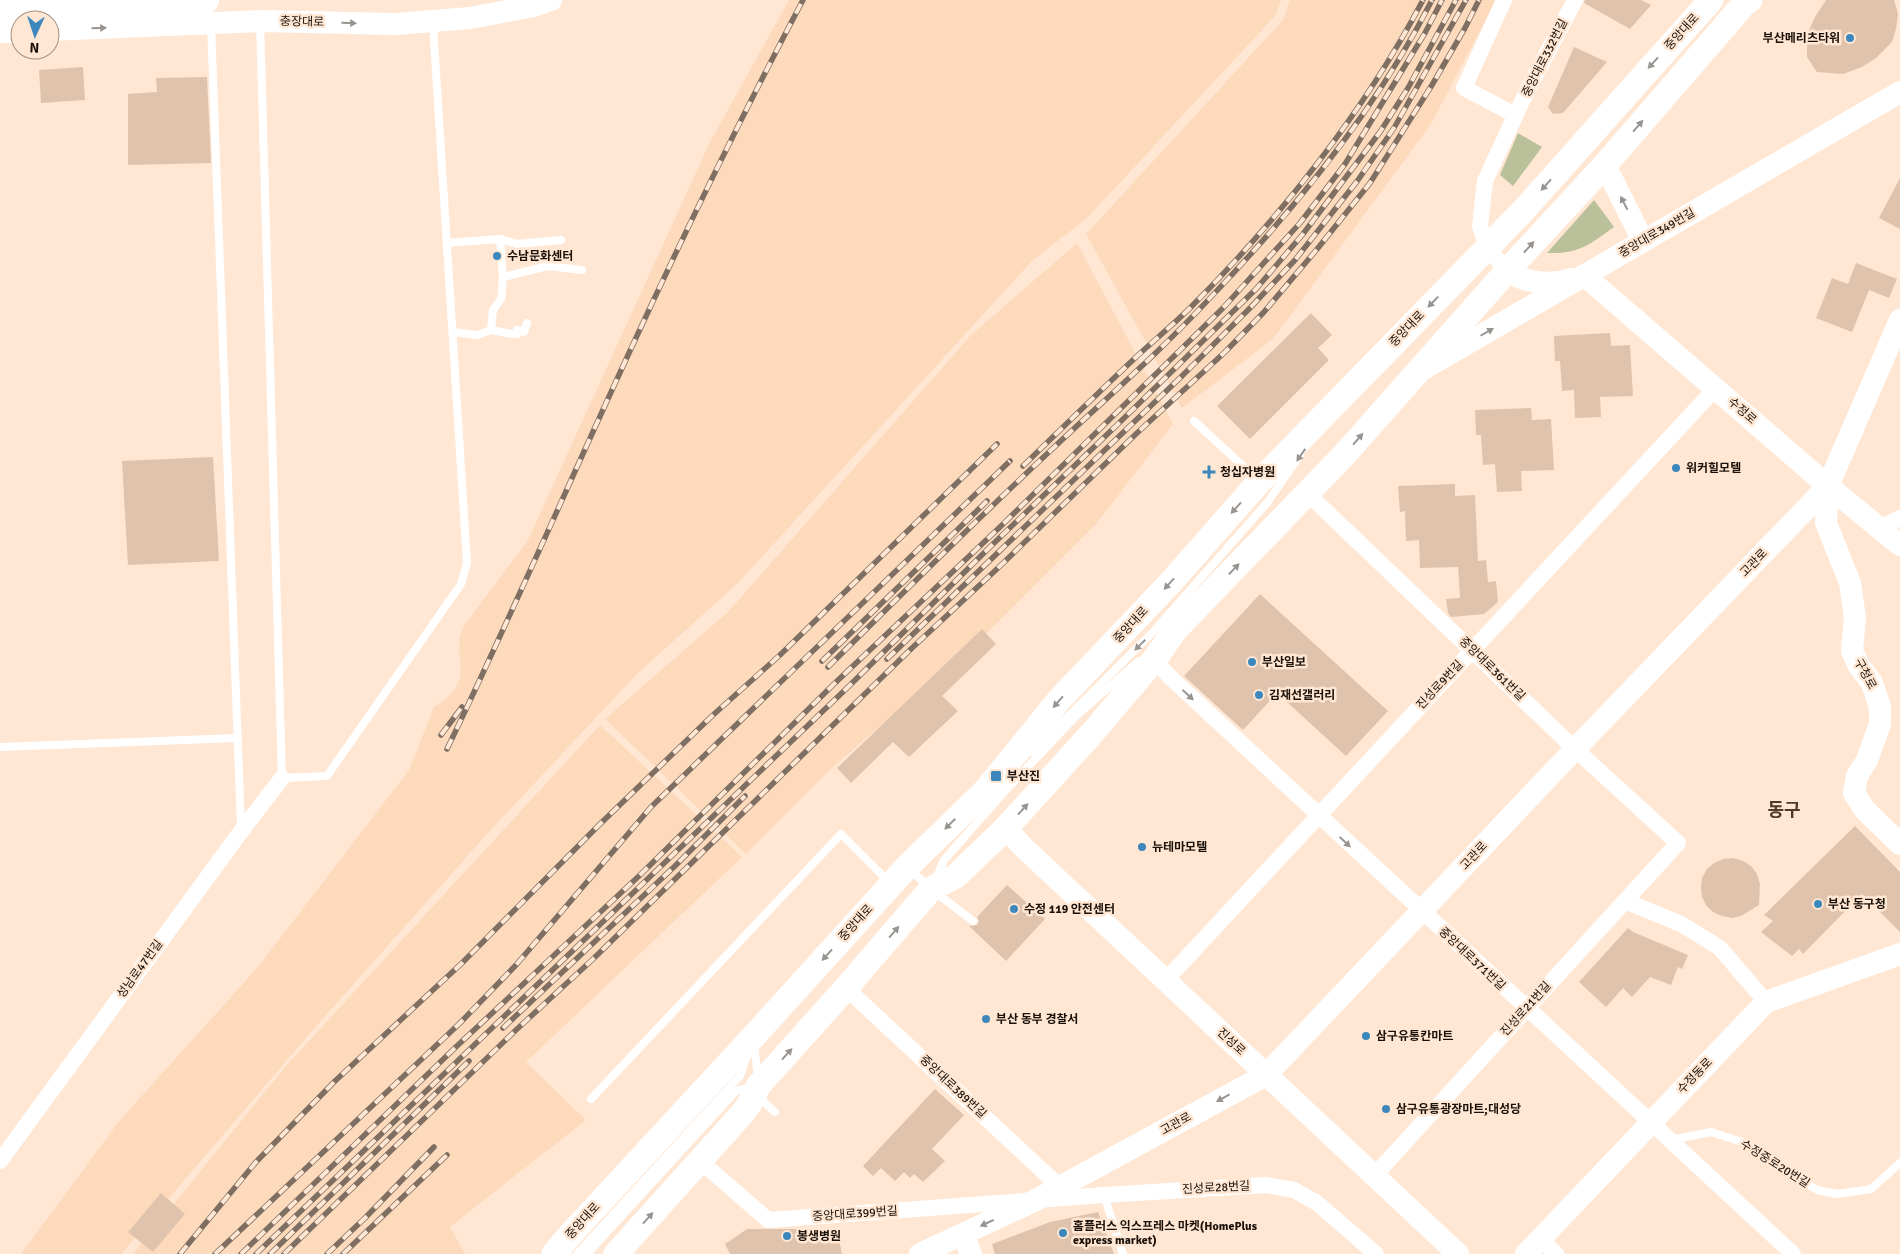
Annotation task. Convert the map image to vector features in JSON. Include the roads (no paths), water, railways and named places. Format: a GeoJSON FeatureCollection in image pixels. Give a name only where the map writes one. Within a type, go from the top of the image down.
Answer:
{"type":"FeatureCollection","features":[{"type":"Feature","properties":{"kind":"highway"},"geometry":{"type":"LineString","coordinates":[[0,10],[208,12]]}},
{"type":"Feature","properties":{"kind":"main road"},"geometry":{"type":"LineString","coordinates":[[1686,27],[1691,0]]}},
{"type":"Feature","properties":{"kind":"main road","name":"중앙대로"},"geometry":{"type":"LineString","coordinates":[[554,1254],[899,876],[986,790],[1059,700],[1171,582],[1260,482],[1522,212],[1711,0]]}},
{"type":"Feature","properties":{"kind":"main road"},"geometry":{"type":"LineString","coordinates":[[616,1254],[748,1105],[759,1085],[931,889],[956,876],[1006,828],[1094,731],[1154,660],[1176,629],[1345,454],[1507,270],[1605,165],[1746,1]]}},
{"type":"Feature","properties":{"kind":"street","name":"충장대로"},"geometry":{"type":"LineString","coordinates":[[60,29],[208,12],[260,21],[396,24],[470,18],[534,6],[551,0]]}},
{"type":"Feature","properties":{"kind":"street"},"geometry":{"type":"LineString","coordinates":[[1504,0],[1464,88],[1515,115]]}},
{"type":"Feature","properties":{"kind":"street","name":"중앙대로332번길"},"geometry":{"type":"LineString","coordinates":[[1486,248],[1480,226],[1484,180],[1515,115],[1575,0]]}},
{"type":"Feature","properties":{"kind":"street","name":"중앙대로349번길"},"geometry":{"type":"LineString","coordinates":[[1415,374],[1900,92]]}},
{"type":"Feature","properties":{"kind":"street"},"geometry":{"type":"LineString","coordinates":[[1605,165],[1643,241]]}},
{"type":"Feature","properties":{"kind":"street"},"geometry":{"type":"LineString","coordinates":[[1486,248],[1507,270],[1518,277],[1536,282],[1562,282],[1584,276]]}},
{"type":"Feature","properties":{"kind":"street","name":"수정로"},"geometry":{"type":"LineString","coordinates":[[1584,276],[1828,486],[1900,545]]}},
{"type":"Feature","properties":{"kind":"street","name":"고관로"},"geometry":{"type":"LineString","coordinates":[[920,1254],[967,1244],[1034,1201],[1266,1075],[1828,486],[1900,320]]}},
{"type":"Feature","properties":{"kind":"street","name":"진성로9번길"},"geometry":{"type":"LineString","coordinates":[[1165,981],[1715,389]]}},
{"type":"Feature","properties":{"kind":"street","name":"구청로"},"geometry":{"type":"LineString","coordinates":[[1828,486],[1826,523],[1850,583],[1855,618],[1852,651],[1859,666],[1872,683],[1880,707],[1880,724],[1866,760],[1857,776],[1854,794],[1865,810],[1900,844]]}},
{"type":"Feature","properties":{"kind":"street","name":"중앙대로361번길"},"geometry":{"type":"LineString","coordinates":[[1308,493],[1575,749],[1678,843]]}},
{"type":"Feature","properties":{"kind":"street"},"geometry":{"type":"LineString","coordinates":[[1879,528],[1900,518]]}},
{"type":"Feature","properties":{"kind":"street","name":"중앙대로371번길"},"geometry":{"type":"LineString","coordinates":[[1154,660],[1421,912],[1793,1254]]}},
{"type":"Feature","properties":{"kind":"street","name":"성남로47번길"},"geometry":{"type":"LineString","coordinates":[[0,1161],[282,778]]}},
{"type":"Feature","properties":{"kind":"street","name":"진성로"},"geometry":{"type":"LineString","coordinates":[[1006,828],[1022,846],[1165,981],[1458,1254]]}},
{"type":"Feature","properties":{"kind":"street","name":"진성로21번길"},"geometry":{"type":"LineString","coordinates":[[1374,1176],[1678,843]]}},
{"type":"Feature","properties":{"kind":"street"},"geometry":{"type":"LineString","coordinates":[[1625,902],[1681,924],[1720,948],[1766,1002]]}},
{"type":"Feature","properties":{"kind":"street","name":"수정동로"},"geometry":{"type":"LineString","coordinates":[[1541,1249],[1651,1123],[1766,1002],[1900,954]]}},
{"type":"Feature","properties":{"kind":"street","name":"중앙대로389번길"},"geometry":{"type":"LineString","coordinates":[[846,988],[1060,1187]]}},
{"type":"Feature","properties":{"kind":"street","name":"중앙대로399번길"},"geometry":{"type":"LineString","coordinates":[[699,1160],[768,1220],[1034,1201]]}},
{"type":"Feature","properties":{"kind":"street","name":"진성로28번길"},"geometry":{"type":"LineString","coordinates":[[1034,1201],[1266,1185],[1294,1190],[1317,1203],[1376,1254]]}},
{"type":"Feature","properties":{"kind":"lane"},"geometry":{"type":"LineString","coordinates":[[208,12],[242,830]]}},
{"type":"Feature","properties":{"kind":"lane"},"geometry":{"type":"LineString","coordinates":[[260,21],[282,778],[327,776],[461,584],[467,563],[433,21]]}},
{"type":"Feature","properties":{"kind":"lane"},"geometry":{"type":"LineString","coordinates":[[447,243],[500,239],[516,244],[561,240]]}},
{"type":"Feature","properties":{"kind":"lane"},"geometry":{"type":"LineString","coordinates":[[491,330],[493,310],[500,299],[502,277],[500,239]]}},
{"type":"Feature","properties":{"kind":"lane"},"geometry":{"type":"LineString","coordinates":[[502,277],[548,266],[582,270]]}},
{"type":"Feature","properties":{"kind":"lane"},"geometry":{"type":"LineString","coordinates":[[453,332],[477,335],[491,330],[517,334],[517,330],[524,332],[527,323]]}},
{"type":"Feature","properties":{"kind":"lane"},"geometry":{"type":"LineString","coordinates":[[1311,440],[1339,400]]}},
{"type":"Feature","properties":{"kind":"lane"},"geometry":{"type":"LineString","coordinates":[[1194,420],[1260,482]]}},
{"type":"Feature","properties":{"kind":"lane"},"geometry":{"type":"LineString","coordinates":[[986,790],[1030,753],[1154,631],[1267,503],[1306,448]]}},
{"type":"Feature","properties":{"kind":"lane"},"geometry":{"type":"LineString","coordinates":[[931,889],[944,860],[1004,792],[1078,715],[1176,629]]}},
{"type":"Feature","properties":{"kind":"lane"},"geometry":{"type":"LineString","coordinates":[[0,747],[238,738]]}},
{"type":"Feature","properties":{"kind":"lane"},"geometry":{"type":"LineString","coordinates":[[591,1099],[841,834],[899,876],[931,889],[973,921]]}},
{"type":"Feature","properties":{"kind":"lane"},"geometry":{"type":"LineString","coordinates":[[753,1038],[763,1102],[776,1112]]}},
{"type":"Feature","properties":{"kind":"lane"},"geometry":{"type":"LineString","coordinates":[[577,1254],[740,1076],[753,1038]]}},
{"type":"Feature","properties":{"kind":"lane"},"geometry":{"type":"LineString","coordinates":[[587,1254],[736,1091],[759,1085]]}},
{"type":"Feature","properties":{"kind":"lane","name":"수정중로20번길"},"geometry":{"type":"LineString","coordinates":[[1669,1140],[1710,1132],[1745,1143],[1817,1190],[1837,1194],[1871,1190],[1900,1163]]}},
{"type":"Feature","properties":{"kind":"lane"},"geometry":{"type":"LineString","coordinates":[[1104,1195],[1123,1254]]}},
{"type":"Feature","properties":{"kind":"railway"},"geometry":{"type":"LineString","coordinates":[[447,749],[675,254],[803,0]]}},
{"type":"Feature","properties":{"kind":"railway"},"geometry":{"type":"LineString","coordinates":[[1023,466],[1191,307],[1256,238],[1288,200],[1347,123],[1375,82],[1423,0]]}},
{"type":"Feature","properties":{"kind":"railway"},"geometry":{"type":"LineString","coordinates":[[828,667],[993,505],[1171,338],[1272,230],[1303,194],[1360,119],[1386,80],[1432,0]]}},
{"type":"Feature","properties":{"kind":"railway"},"geometry":{"type":"LineString","coordinates":[[241,1254],[458,1045],[640,875],[835,683],[1000,527],[1223,308],[1300,223],[1345,164],[1425,33],[1442,0]]}},
{"type":"Feature","properties":{"kind":"railway"},"geometry":{"type":"LineString","coordinates":[[256,1254],[847,688],[1256,289],[1303,234],[1380,132],[1408,88],[1456,0]]}},
{"type":"Feature","properties":{"kind":"railway"},"geometry":{"type":"LineString","coordinates":[[887,659],[1182,376],[1295,260],[1358,180],[1394,128],[1466,0]]}},
{"type":"Feature","properties":{"kind":"railway"},"geometry":{"type":"LineString","coordinates":[[284,1254],[516,1030],[592,960],[912,648],[998,568],[1137,433],[1225,352],[1264,312],[1370,183],[1432,85],[1479,0]]}},
{"type":"Feature","properties":{"kind":"railway"},"geometry":{"type":"LineString","coordinates":[[180,1254],[256,1162],[335,1081],[462,963],[599,825],[713,715],[780,655],[997,444]]}},
{"type":"Feature","properties":{"kind":"railway"},"geometry":{"type":"LineString","coordinates":[[215,1254],[459,1024],[516,965],[651,807],[1010,461]]}},
{"type":"Feature","properties":{"kind":"railway"},"geometry":{"type":"LineString","coordinates":[[822,661],[987,501]]}},
{"type":"Feature","properties":{"kind":"railway"},"geometry":{"type":"LineString","coordinates":[[441,735],[462,707]]}},
{"type":"Feature","properties":{"kind":"railway"},"geometry":{"type":"LineString","coordinates":[[503,1028],[675,866],[745,796]]}},
{"type":"Feature","properties":{"kind":"railway"},"geometry":{"type":"LineString","coordinates":[[270,1254],[469,1061]]}},
{"type":"Feature","properties":{"kind":"railway"},"geometry":{"type":"LineString","coordinates":[[327,1254],[434,1147]]}},
{"type":"Feature","properties":{"kind":"railway"},"geometry":{"type":"LineString","coordinates":[[343,1254],[447,1155]]}},
{"type":"Feature","properties":{"kind":"place","name":"부산메리츠타워"},"geometry":{"type":"Point","coordinates":[1850,38]}},
{"type":"Feature","properties":{"kind":"place","name":"수남문화센터"},"geometry":{"type":"Point","coordinates":[497,256]}},
{"type":"Feature","properties":{"kind":"place","name":"워커힐모텔"},"geometry":{"type":"Point","coordinates":[1676,468]}},
{"type":"Feature","properties":{"kind":"place","name":"청십자병원"},"geometry":{"type":"Point","coordinates":[1209,472]}},
{"type":"Feature","properties":{"kind":"place","name":"부산일보"},"geometry":{"type":"Point","coordinates":[1252,662]}},
{"type":"Feature","properties":{"kind":"place","name":"김재선갤러리"},"geometry":{"type":"Point","coordinates":[1259,695]}},
{"type":"Feature","properties":{"kind":"place","name":"부산진"},"geometry":{"type":"Point","coordinates":[996,776]}},
{"type":"Feature","properties":{"kind":"place","name":"뉴테마모텔"},"geometry":{"type":"Point","coordinates":[1142,847]}},
{"type":"Feature","properties":{"kind":"place","name":"부산 동구청"},"geometry":{"type":"Point","coordinates":[1818,904]}},
{"type":"Feature","properties":{"kind":"place","name":"수정 119 안전센터"},"geometry":{"type":"Point","coordinates":[1014,909]}},
{"type":"Feature","properties":{"kind":"place","name":"부산 동부 경찰서"},"geometry":{"type":"Point","coordinates":[986,1019]}},
{"type":"Feature","properties":{"kind":"place","name":"삼구유통칸마트"},"geometry":{"type":"Point","coordinates":[1366,1036]}},
{"type":"Feature","properties":{"kind":"place","name":"삼구유통광장마트;대성당"},"geometry":{"type":"Point","coordinates":[1386,1109]}},
{"type":"Feature","properties":{"kind":"place","name":"홈플러스 익스프레스 마켓(HomePlus express market)"},"geometry":{"type":"Point","coordinates":[1063,1233]}},
{"type":"Feature","properties":{"kind":"place","name":"봉생병원"},"geometry":{"type":"Point","coordinates":[787,1236]}},
{"type":"Feature","properties":{"kind":"district","name":"동구"},"geometry":{"type":"Point","coordinates":[1784,810]}}]}
